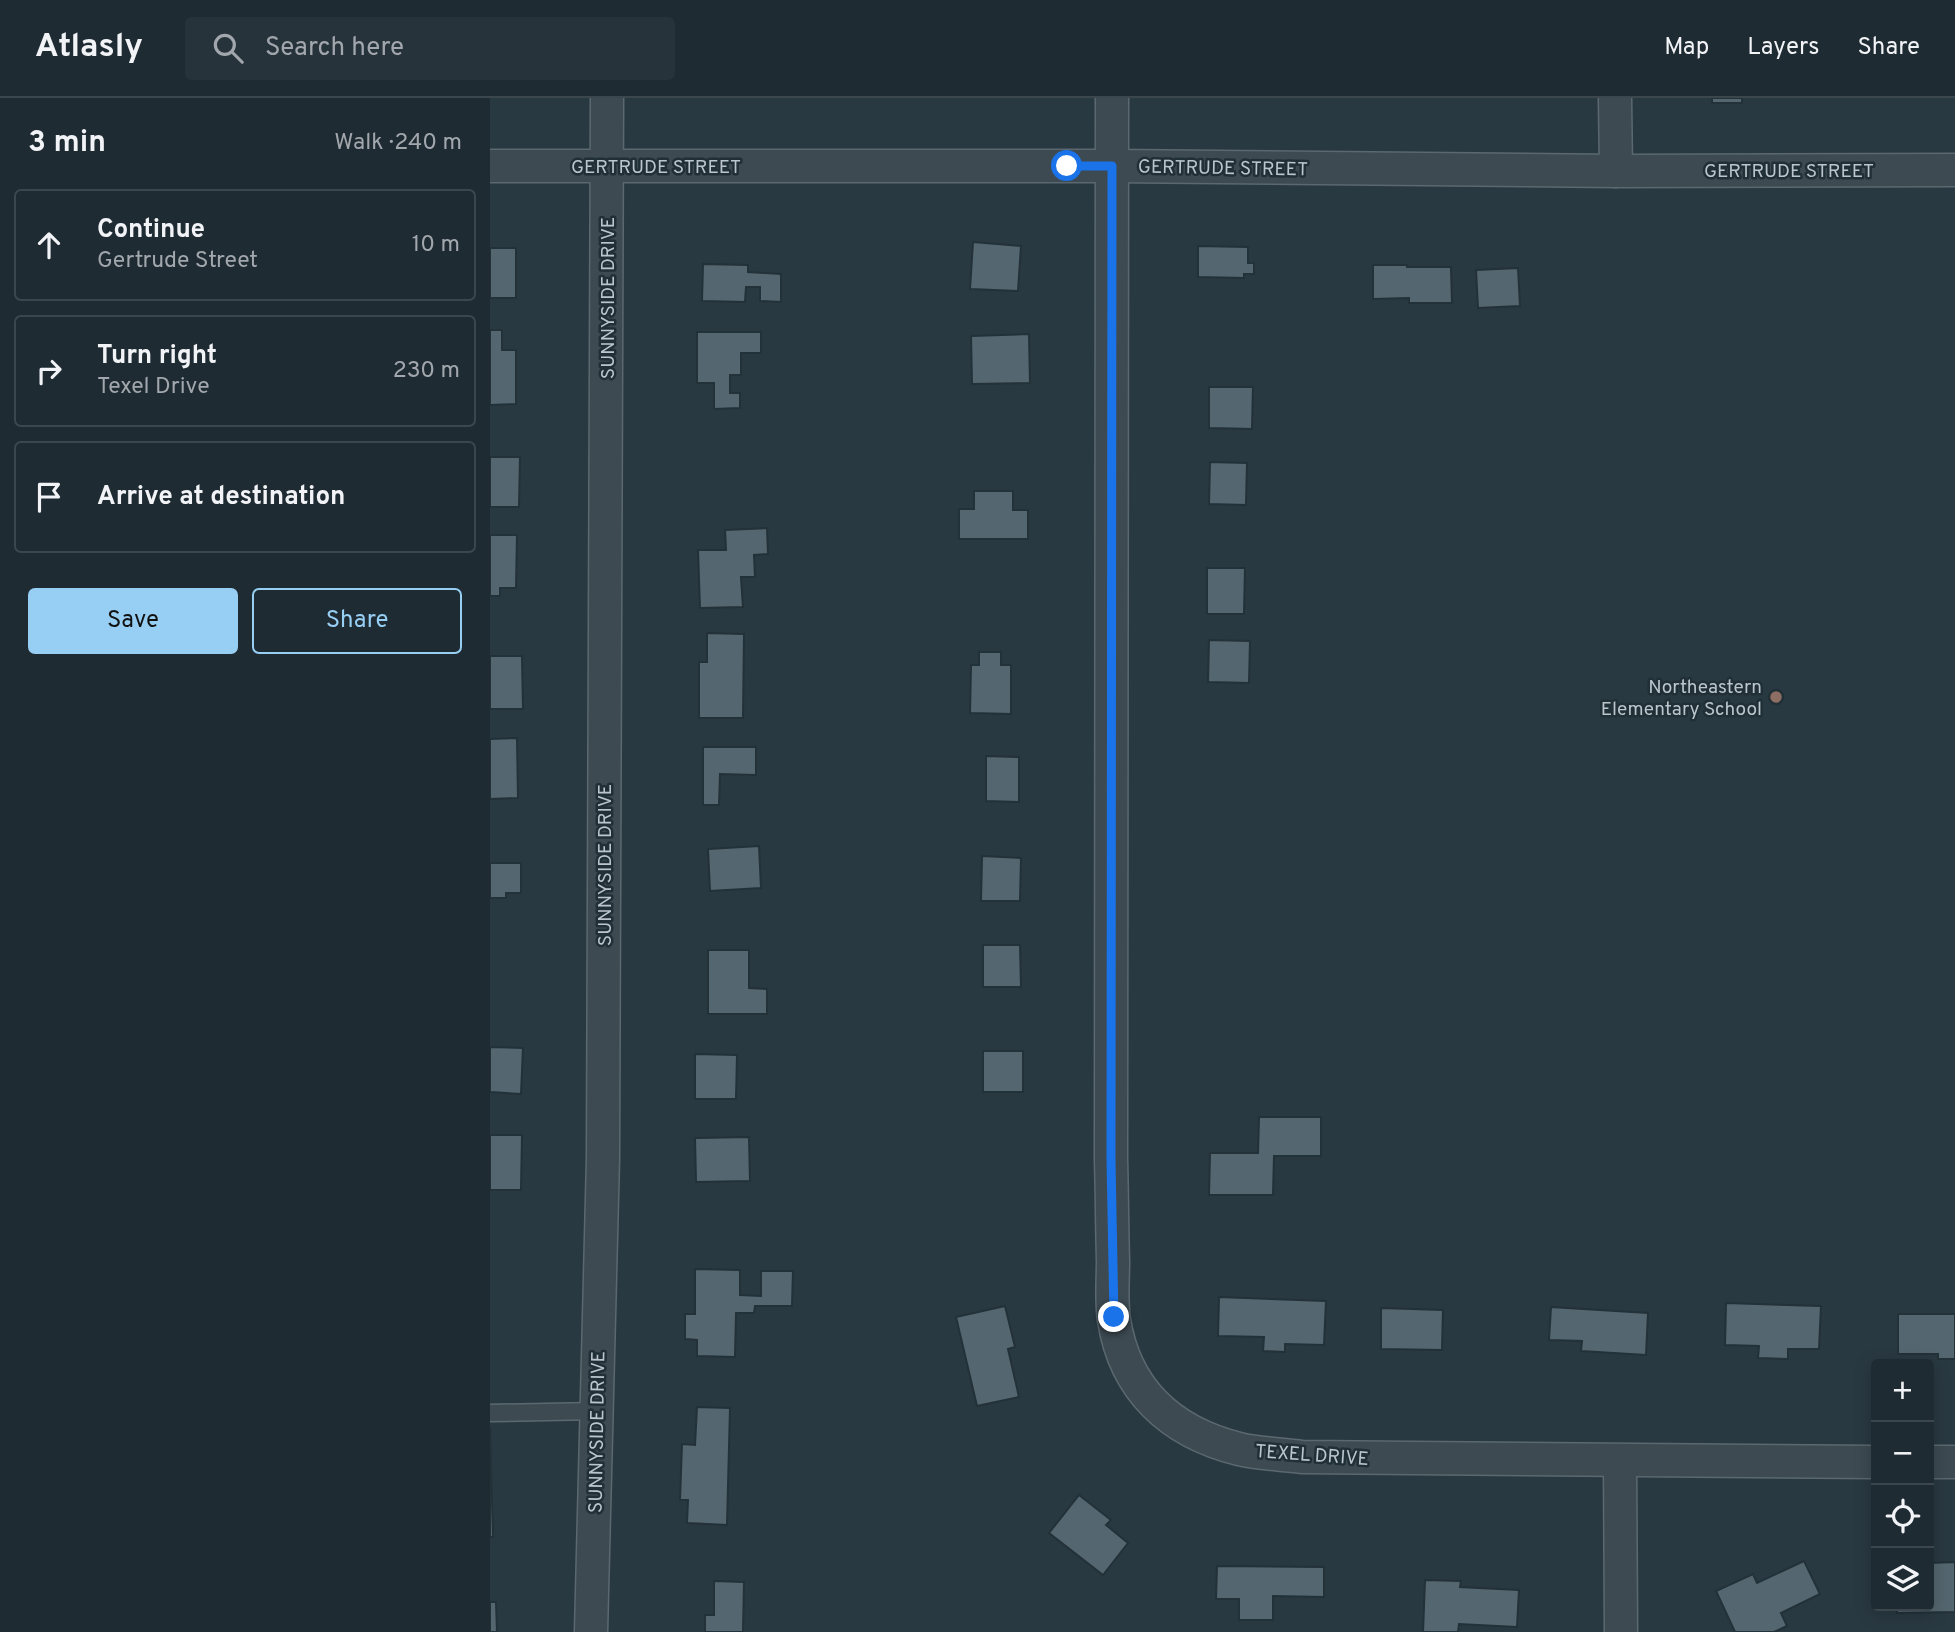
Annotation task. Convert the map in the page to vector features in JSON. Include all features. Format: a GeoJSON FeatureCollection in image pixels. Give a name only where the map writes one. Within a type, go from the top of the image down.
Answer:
{"type":"FeatureCollection","features":[{"type":"Feature","properties":{"kind":"street","name":"SUNNYSIDE DRIVE"},"geometry":{"type":"LineString","coordinates":[[591,1632],[603,1158],[607,98]]}},
{"type":"Feature","properties":{"kind":"street","name":"TEXEL DRIVE"},"geometry":{"type":"LineString","coordinates":[[1112,98],[1111,1160],[1114,1317],[1121,1354],[1133,1376],[1149,1400],[1167,1417],[1188,1430],[1239,1449],[1302,1457],[1871,1462]]}},
{"type":"Feature","properties":{"kind":"street"},"geometry":{"type":"LineString","coordinates":[[1615,98],[1616,171]]}},
{"type":"Feature","properties":{"kind":"street","name":"GERTRUDE STREET"},"geometry":{"type":"LineString","coordinates":[[490,166],[1955,170]]}},
{"type":"Feature","properties":{"kind":"street"},"geometry":{"type":"LineString","coordinates":[[1620,1461],[1622,1632]]}},
{"type":"Feature","properties":{"kind":"street"},"geometry":{"type":"LineString","coordinates":[[1934,1462],[1955,1462]]}},
{"type":"Feature","properties":{"kind":"lane"},"geometry":{"type":"LineString","coordinates":[[490,1413],[597,1411]]}},
{"type":"Feature","properties":{"kind":"building"},"geometry":{"type":"Polygon","coordinates":[[[1712,98],[1742,98],[1742,103],[1712,103],[1712,98]]]}},
{"type":"Feature","properties":{"kind":"building"},"geometry":{"type":"Polygon","coordinates":[[[973,242],[1021,246],[1018,291],[970,289],[973,242]]]}},
{"type":"Feature","properties":{"kind":"building"},"geometry":{"type":"Polygon","coordinates":[[[1198,246],[1248,247],[1248,263],[1254,263],[1254,274],[1244,274],[1244,278],[1198,277],[1198,246]]]}},
{"type":"Feature","properties":{"kind":"building"},"geometry":{"type":"Polygon","coordinates":[[[490,248],[516,248],[516,298],[490,298],[490,248]]]}},
{"type":"Feature","properties":{"kind":"building"},"geometry":{"type":"Polygon","coordinates":[[[703,264],[748,265],[748,272],[781,274],[781,302],[760,301],[760,287],[746,287],[745,302],[702,301],[703,264]]]}},
{"type":"Feature","properties":{"kind":"building"},"geometry":{"type":"Polygon","coordinates":[[[1373,265],[1451,267],[1452,303],[1409,303],[1409,298],[1373,299],[1373,265]]]}},
{"type":"Feature","properties":{"kind":"building"},"geometry":{"type":"Polygon","coordinates":[[[1518,268],[1520,306],[1478,308],[1476,270],[1518,268]]]}},
{"type":"Feature","properties":{"kind":"building"},"geometry":{"type":"Polygon","coordinates":[[[490,330],[502,330],[502,350],[516,350],[516,404],[490,405],[490,330]]]}},
{"type":"Feature","properties":{"kind":"building"},"geometry":{"type":"Polygon","coordinates":[[[697,332],[761,332],[761,353],[741,353],[741,375],[730,375],[730,393],[740,393],[740,408],[714,409],[714,383],[697,383],[697,332]]]}},
{"type":"Feature","properties":{"kind":"building"},"geometry":{"type":"Polygon","coordinates":[[[1029,334],[1030,383],[972,384],[971,336],[1029,334]]]}},
{"type":"Feature","properties":{"kind":"building"},"geometry":{"type":"Polygon","coordinates":[[[1209,387],[1253,387],[1252,429],[1209,428],[1209,387]]]}},
{"type":"Feature","properties":{"kind":"building"},"geometry":{"type":"Polygon","coordinates":[[[490,457],[520,457],[519,507],[490,507],[490,457]]]}},
{"type":"Feature","properties":{"kind":"building"},"geometry":{"type":"Polygon","coordinates":[[[1210,462],[1247,463],[1246,505],[1209,504],[1210,462]]]}},
{"type":"Feature","properties":{"kind":"building"},"geometry":{"type":"Polygon","coordinates":[[[974,491],[1013,491],[1013,510],[1028,510],[1028,539],[959,539],[959,509],[974,509],[974,491]]]}},
{"type":"Feature","properties":{"kind":"building"},"geometry":{"type":"Polygon","coordinates":[[[767,528],[768,554],[754,555],[755,577],[741,577],[743,607],[700,608],[698,550],[726,550],[725,530],[767,528]]]}},
{"type":"Feature","properties":{"kind":"building"},"geometry":{"type":"Polygon","coordinates":[[[490,535],[517,535],[516,588],[500,588],[500,596],[490,596],[490,535]]]}},
{"type":"Feature","properties":{"kind":"building"},"geometry":{"type":"Polygon","coordinates":[[[1207,568],[1245,568],[1244,614],[1207,614],[1207,568]]]}},
{"type":"Feature","properties":{"kind":"building"},"geometry":{"type":"Polygon","coordinates":[[[707,633],[744,634],[743,718],[699,718],[699,662],[707,662],[707,633]]]}},
{"type":"Feature","properties":{"kind":"building"},"geometry":{"type":"Polygon","coordinates":[[[1209,640],[1250,641],[1249,683],[1208,682],[1209,640]]]}},
{"type":"Feature","properties":{"kind":"building"},"geometry":{"type":"Polygon","coordinates":[[[979,652],[1001,652],[1001,665],[1011,665],[1011,714],[970,713],[971,665],[979,665],[979,652]]]}},
{"type":"Feature","properties":{"kind":"building"},"geometry":{"type":"Polygon","coordinates":[[[490,656],[522,656],[523,709],[490,709],[490,656]]]}},
{"type":"Feature","properties":{"kind":"building"},"geometry":{"type":"Polygon","coordinates":[[[517,738],[518,798],[490,799],[490,739],[517,738]]]}},
{"type":"Feature","properties":{"kind":"building"},"geometry":{"type":"Polygon","coordinates":[[[703,747],[756,747],[756,775],[720,774],[719,805],[703,805],[703,747]]]}},
{"type":"Feature","properties":{"kind":"building"},"geometry":{"type":"Polygon","coordinates":[[[986,756],[1019,757],[1019,802],[986,801],[986,756]]]}},
{"type":"Feature","properties":{"kind":"building"},"geometry":{"type":"Polygon","coordinates":[[[759,846],[761,888],[710,891],[708,849],[759,846]]]}},
{"type":"Feature","properties":{"kind":"building"},"geometry":{"type":"Polygon","coordinates":[[[982,856],[1021,858],[1020,901],[981,901],[982,856]]]}},
{"type":"Feature","properties":{"kind":"building"},"geometry":{"type":"Polygon","coordinates":[[[490,863],[521,863],[521,893],[506,893],[506,898],[490,898],[490,863]]]}},
{"type":"Feature","properties":{"kind":"building"},"geometry":{"type":"Polygon","coordinates":[[[983,945],[1020,945],[1021,987],[983,987],[983,945]]]}},
{"type":"Feature","properties":{"kind":"building"},"geometry":{"type":"Polygon","coordinates":[[[708,950],[749,950],[749,988],[767,989],[767,1014],[708,1014],[708,950]]]}},
{"type":"Feature","properties":{"kind":"building"},"geometry":{"type":"Polygon","coordinates":[[[490,1047],[523,1048],[521,1094],[490,1092],[490,1047]]]}},
{"type":"Feature","properties":{"kind":"building"},"geometry":{"type":"Polygon","coordinates":[[[983,1051],[1023,1051],[1023,1092],[983,1092],[983,1051]]]}},
{"type":"Feature","properties":{"kind":"building"},"geometry":{"type":"Polygon","coordinates":[[[695,1054],[737,1055],[736,1099],[695,1099],[695,1054]]]}},
{"type":"Feature","properties":{"kind":"building"},"geometry":{"type":"Polygon","coordinates":[[[1259,1117],[1321,1117],[1321,1156],[1274,1156],[1273,1195],[1209,1195],[1210,1153],[1258,1153],[1259,1117]]]}},
{"type":"Feature","properties":{"kind":"building"},"geometry":{"type":"Polygon","coordinates":[[[490,1135],[522,1135],[521,1190],[490,1190],[490,1135]]]}},
{"type":"Feature","properties":{"kind":"building"},"geometry":{"type":"Polygon","coordinates":[[[749,1137],[750,1181],[696,1182],[695,1138],[749,1137]]]}},
{"type":"Feature","properties":{"kind":"building"},"geometry":{"type":"Polygon","coordinates":[[[695,1269],[740,1270],[740,1295],[761,1296],[761,1271],[793,1271],[792,1306],[755,1306],[754,1313],[736,1313],[735,1357],[697,1356],[697,1340],[685,1339],[685,1314],[695,1314],[695,1269]]]}},
{"type":"Feature","properties":{"kind":"building"},"geometry":{"type":"Polygon","coordinates":[[[1219,1297],[1326,1301],[1324,1345],[1285,1344],[1285,1352],[1263,1351],[1264,1337],[1218,1336],[1219,1297]]]}},
{"type":"Feature","properties":{"kind":"building"},"geometry":{"type":"Polygon","coordinates":[[[1726,1303],[1821,1306],[1819,1349],[1788,1349],[1788,1359],[1758,1358],[1759,1346],[1725,1345],[1726,1303]]]}},
{"type":"Feature","properties":{"kind":"building"},"geometry":{"type":"Polygon","coordinates":[[[1005,1306],[1015,1347],[1008,1349],[1019,1397],[977,1406],[956,1317],[1005,1306]]]}},
{"type":"Feature","properties":{"kind":"building"},"geometry":{"type":"Polygon","coordinates":[[[1551,1307],[1648,1313],[1646,1355],[1581,1351],[1582,1341],[1549,1340],[1551,1307]]]}},
{"type":"Feature","properties":{"kind":"building"},"geometry":{"type":"Polygon","coordinates":[[[1381,1308],[1443,1310],[1442,1350],[1381,1349],[1381,1308]]]}},
{"type":"Feature","properties":{"kind":"building"},"geometry":{"type":"Polygon","coordinates":[[[1898,1314],[1955,1314],[1955,1359],[1938,1359],[1938,1354],[1898,1354],[1898,1314]]]}},
{"type":"Feature","properties":{"kind":"building"},"geometry":{"type":"Polygon","coordinates":[[[697,1407],[730,1408],[727,1525],[687,1523],[688,1500],[680,1500],[682,1444],[695,1445],[697,1407]]]}},
{"type":"Feature","properties":{"kind":"building"},"geometry":{"type":"Polygon","coordinates":[[[490,1428],[493,1537],[490,1537],[490,1428]]]}},
{"type":"Feature","properties":{"kind":"building"},"geometry":{"type":"Polygon","coordinates":[[[1079,1495],[1111,1520],[1106,1525],[1128,1543],[1103,1575],[1049,1533],[1079,1495]]]}},
{"type":"Feature","properties":{"kind":"building"},"geometry":{"type":"Polygon","coordinates":[[[1804,1561],[1820,1594],[1781,1613],[1787,1626],[1774,1632],[1735,1632],[1716,1591],[1753,1574],[1757,1583],[1804,1561]]]}},
{"type":"Feature","properties":{"kind":"building"},"geometry":{"type":"Polygon","coordinates":[[[1955,1562],[1955,1612],[1897,1613],[1934,1611],[1934,1563],[1955,1562]]]}},
{"type":"Feature","properties":{"kind":"building"},"geometry":{"type":"Polygon","coordinates":[[[1217,1566],[1324,1567],[1324,1597],[1273,1596],[1273,1620],[1239,1620],[1239,1599],[1216,1599],[1217,1566]]]}},
{"type":"Feature","properties":{"kind":"building"},"geometry":{"type":"Polygon","coordinates":[[[1425,1580],[1461,1581],[1460,1587],[1519,1590],[1517,1627],[1459,1624],[1458,1632],[1423,1632],[1425,1580]]]}},
{"type":"Feature","properties":{"kind":"building"},"geometry":{"type":"Polygon","coordinates":[[[714,1581],[744,1582],[743,1632],[705,1632],[705,1615],[714,1615],[714,1581]]]}},
{"type":"Feature","properties":{"kind":"building"},"geometry":{"type":"Polygon","coordinates":[[[490,1602],[496,1602],[497,1632],[490,1632],[490,1602]]]}},
{"type":"Feature","properties":{"kind":"place","name":"Northeastern Elementary School"},"geometry":{"type":"Point","coordinates":[1776,697]}},
{"type":"Feature","properties":{"kind":"route"},"geometry":{"type":"LineString","coordinates":[[1067,166],[1112,166],[1111,1160],[1114,1317]]}}]}
